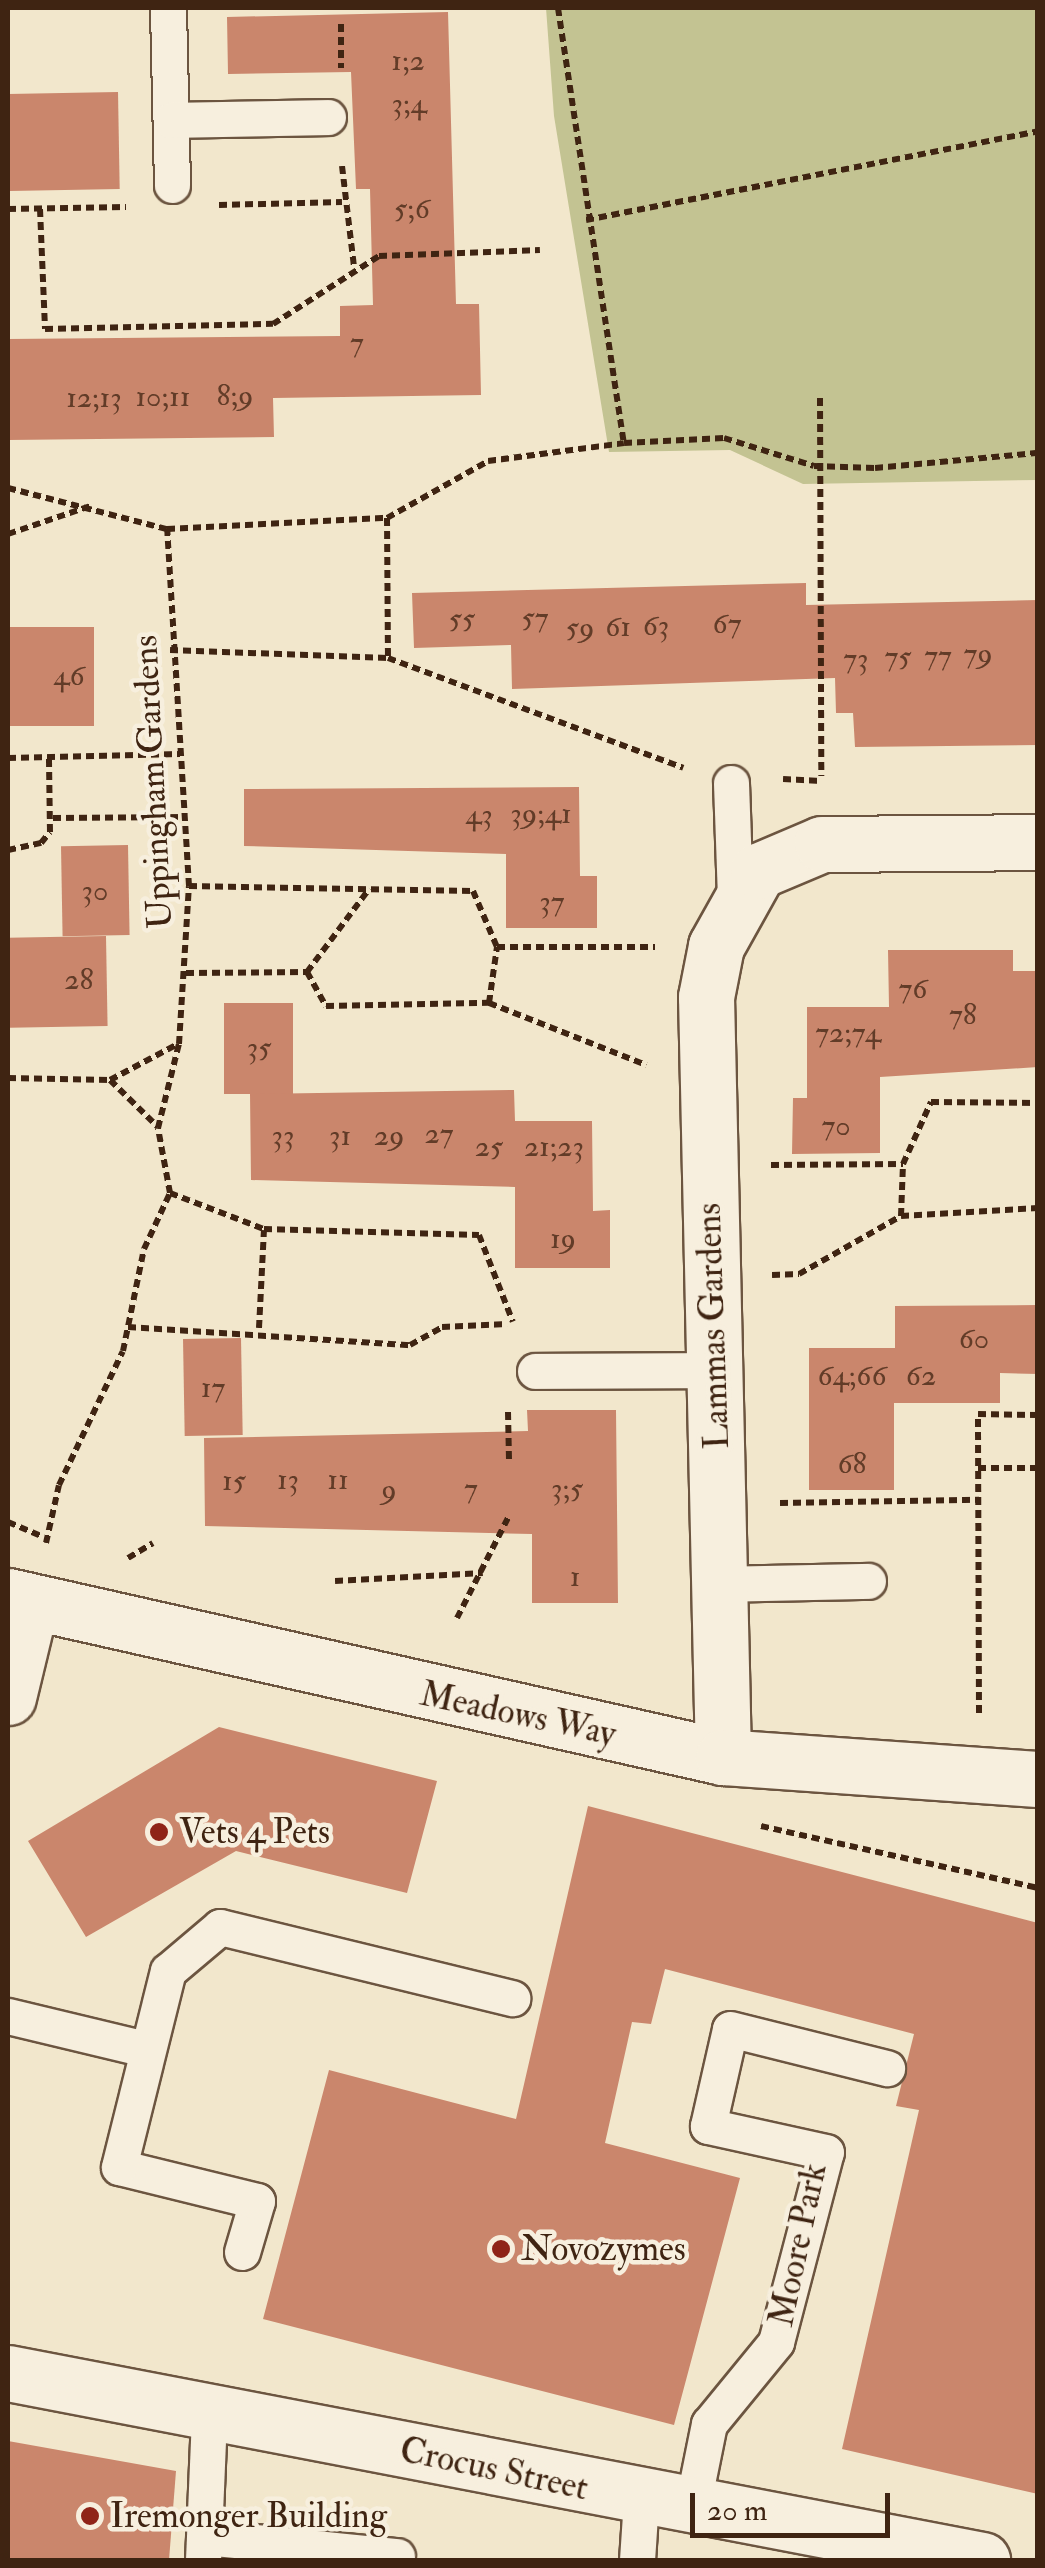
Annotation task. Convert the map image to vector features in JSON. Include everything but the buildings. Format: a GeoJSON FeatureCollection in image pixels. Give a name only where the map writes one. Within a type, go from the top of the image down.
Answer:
{"type":"FeatureCollection","features":[{"type":"Feature","properties":{"kind":"street"},"geometry":{"type":"LineString","coordinates":[[725,922],[758,871],[822,844],[1038,842]]}},
{"type":"Feature","properties":{"kind":"street","name":"Lammas Gardens"},"geometry":{"type":"LineString","coordinates":[[723,1757],[706,996],[725,922]]}},
{"type":"Feature","properties":{"kind":"street"},"geometry":{"type":"LineString","coordinates":[[8,1697],[19,1599]]}},
{"type":"Feature","properties":{"kind":"street","name":"Meadows Way"},"geometry":{"type":"LineString","coordinates":[[19,1599],[723,1757],[1038,1779]]}},
{"type":"Feature","properties":{"kind":"street","name":"Crocus Street"},"geometry":{"type":"LineString","coordinates":[[8,2373],[667,2504],[982,2560]]}},
{"type":"Feature","properties":{"kind":"lane"},"geometry":{"type":"LineString","coordinates":[[168,8],[172,185]]}},
{"type":"Feature","properties":{"kind":"lane"},"geometry":{"type":"LineString","coordinates":[[171,120],[328,117]]}},
{"type":"Feature","properties":{"kind":"lane","name":"Lammas Gardens"},"geometry":{"type":"LineString","coordinates":[[725,922],[731,783]]}},
{"type":"Feature","properties":{"kind":"lane"},"geometry":{"type":"LineString","coordinates":[[535,1371],[714,1370]]}},
{"type":"Feature","properties":{"kind":"lane"},"geometry":{"type":"LineString","coordinates":[[722,1584],[868,1581]]}},
{"type":"Feature","properties":{"kind":"lane"},"geometry":{"type":"LineString","coordinates":[[242,2252],[257,2201],[119,2167],[144,2050],[168,1971],[220,1927],[512,1998]]}},
{"type":"Feature","properties":{"kind":"lane"},"geometry":{"type":"LineString","coordinates":[[8,2016],[144,2050]]}},
{"type":"Feature","properties":{"kind":"lane","name":"Moore Park"},"geometry":{"type":"LineString","coordinates":[[667,2504],[709,2424],[776,2342],[826,2152],[708,2126],[730,2028],[887,2068]]}},
{"type":"Feature","properties":{"kind":"lane"},"geometry":{"type":"LineString","coordinates":[[209,2414],[204,2549],[397,2556]]}},
{"type":"Feature","properties":{"kind":"lane"},"geometry":{"type":"LineString","coordinates":[[637,2560],[667,2504]]}},
{"type":"Feature","properties":{"kind":"path"},"geometry":{"type":"LineString","coordinates":[[558,8],[586,220],[624,444]]}},
{"type":"Feature","properties":{"kind":"path"},"geometry":{"type":"LineString","coordinates":[[586,220],[1038,131]]}},
{"type":"Feature","properties":{"kind":"path"},"geometry":{"type":"LineString","coordinates":[[40,209],[45,329],[273,324],[379,256],[540,250]]}},
{"type":"Feature","properties":{"kind":"path"},"geometry":{"type":"LineString","coordinates":[[820,398],[814,466],[822,844]]}},
{"type":"Feature","properties":{"kind":"path"},"geometry":{"type":"LineString","coordinates":[[8,488],[94,505],[167,529],[386,518],[488,462],[624,444],[724,438],[814,466],[1038,453]]}},
{"type":"Feature","properties":{"kind":"path"},"geometry":{"type":"LineString","coordinates":[[8,534],[94,505]]}},
{"type":"Feature","properties":{"kind":"path"},"geometry":{"type":"LineString","coordinates":[[386,518],[388,658]]}},
{"type":"Feature","properties":{"kind":"path","name":"Uppingham Gardens"},"geometry":{"type":"LineString","coordinates":[[167,529],[170,650],[189,886],[179,1044],[158,1128],[170,1193]]}},
{"type":"Feature","properties":{"kind":"path"},"geometry":{"type":"LineString","coordinates":[[170,650],[388,658],[731,783],[820,776]]}},
{"type":"Feature","properties":{"kind":"path"},"geometry":{"type":"LineString","coordinates":[[8,758],[180,754]]}},
{"type":"Feature","properties":{"kind":"path"},"geometry":{"type":"LineString","coordinates":[[8,850],[41,844],[53,818],[50,757]]}},
{"type":"Feature","properties":{"kind":"path"},"geometry":{"type":"LineString","coordinates":[[53,818],[186,816]]}},
{"type":"Feature","properties":{"kind":"path"},"geometry":{"type":"LineString","coordinates":[[189,886],[473,891],[496,948],[489,1004]]}},
{"type":"Feature","properties":{"kind":"path"},"geometry":{"type":"LineString","coordinates":[[306,972],[369,889]]}},
{"type":"Feature","properties":{"kind":"path"},"geometry":{"type":"LineString","coordinates":[[496,948],[725,922]]}},
{"type":"Feature","properties":{"kind":"path"},"geometry":{"type":"LineString","coordinates":[[186,973],[306,972]]}},
{"type":"Feature","properties":{"kind":"path"},"geometry":{"type":"LineString","coordinates":[[306,972],[326,1006],[489,1004],[708,1086]]}},
{"type":"Feature","properties":{"kind":"path"},"geometry":{"type":"LineString","coordinates":[[8,1078],[110,1080],[179,1044]]}},
{"type":"Feature","properties":{"kind":"path"},"geometry":{"type":"LineString","coordinates":[[110,1080],[158,1128]]}},
{"type":"Feature","properties":{"kind":"path"},"geometry":{"type":"LineString","coordinates":[[901,1216],[902,1164],[931,1102],[1038,1103]]}},
{"type":"Feature","properties":{"kind":"path"},"geometry":{"type":"LineString","coordinates":[[709,1166],[902,1164]]}},
{"type":"Feature","properties":{"kind":"path"},"geometry":{"type":"LineString","coordinates":[[19,1599],[59,1485],[128,1327],[144,1249],[170,1193],[264,1230],[479,1234],[506,1322]]}},
{"type":"Feature","properties":{"kind":"path"},"geometry":{"type":"LineString","coordinates":[[711,1279],[798,1274],[901,1216],[1038,1208]]}},
{"type":"Feature","properties":{"kind":"path"},"geometry":{"type":"LineString","coordinates":[[260,1328],[264,1230]]}},
{"type":"Feature","properties":{"kind":"path"},"geometry":{"type":"LineString","coordinates":[[128,1327],[260,1328],[278,1340],[410,1344],[442,1327],[525,1322]]}},
{"type":"Feature","properties":{"kind":"path"},"geometry":{"type":"LineString","coordinates":[[971,1773],[981,1696],[978,1414],[1038,1415]]}},
{"type":"Feature","properties":{"kind":"path"},"geometry":{"type":"LineString","coordinates":[[978,1468],[1038,1468]]}},
{"type":"Feature","properties":{"kind":"path"},"geometry":{"type":"LineString","coordinates":[[718,1504],[979,1500]]}},
{"type":"Feature","properties":{"kind":"path"},"geometry":{"type":"LineString","coordinates":[[457,1618],[508,1518]]}},
{"type":"Feature","properties":{"kind":"path"},"geometry":{"type":"LineString","coordinates":[[335,1581],[483,1572]]}},
{"type":"Feature","properties":{"kind":"path"},"geometry":{"type":"LineString","coordinates":[[739,1821],[1038,1888]]}},
{"type":"Feature","properties":{"kind":"green space"},"geometry":{"type":"Polygon","coordinates":[[[546,8],[1037,8],[1037,480],[803,484],[730,450],[609,452],[554,116],[546,8]]]}},
{"type":"Feature","properties":{"kind":"place","name":"Vets 4 Pets"},"geometry":{"type":"Point","coordinates":[159,1832]}},
{"type":"Feature","properties":{"kind":"place","name":"Novozymes"},"geometry":{"type":"Point","coordinates":[501,2249]}},
{"type":"Feature","properties":{"kind":"place","name":"Iremonger Building"},"geometry":{"type":"Point","coordinates":[90,2516]}}]}
